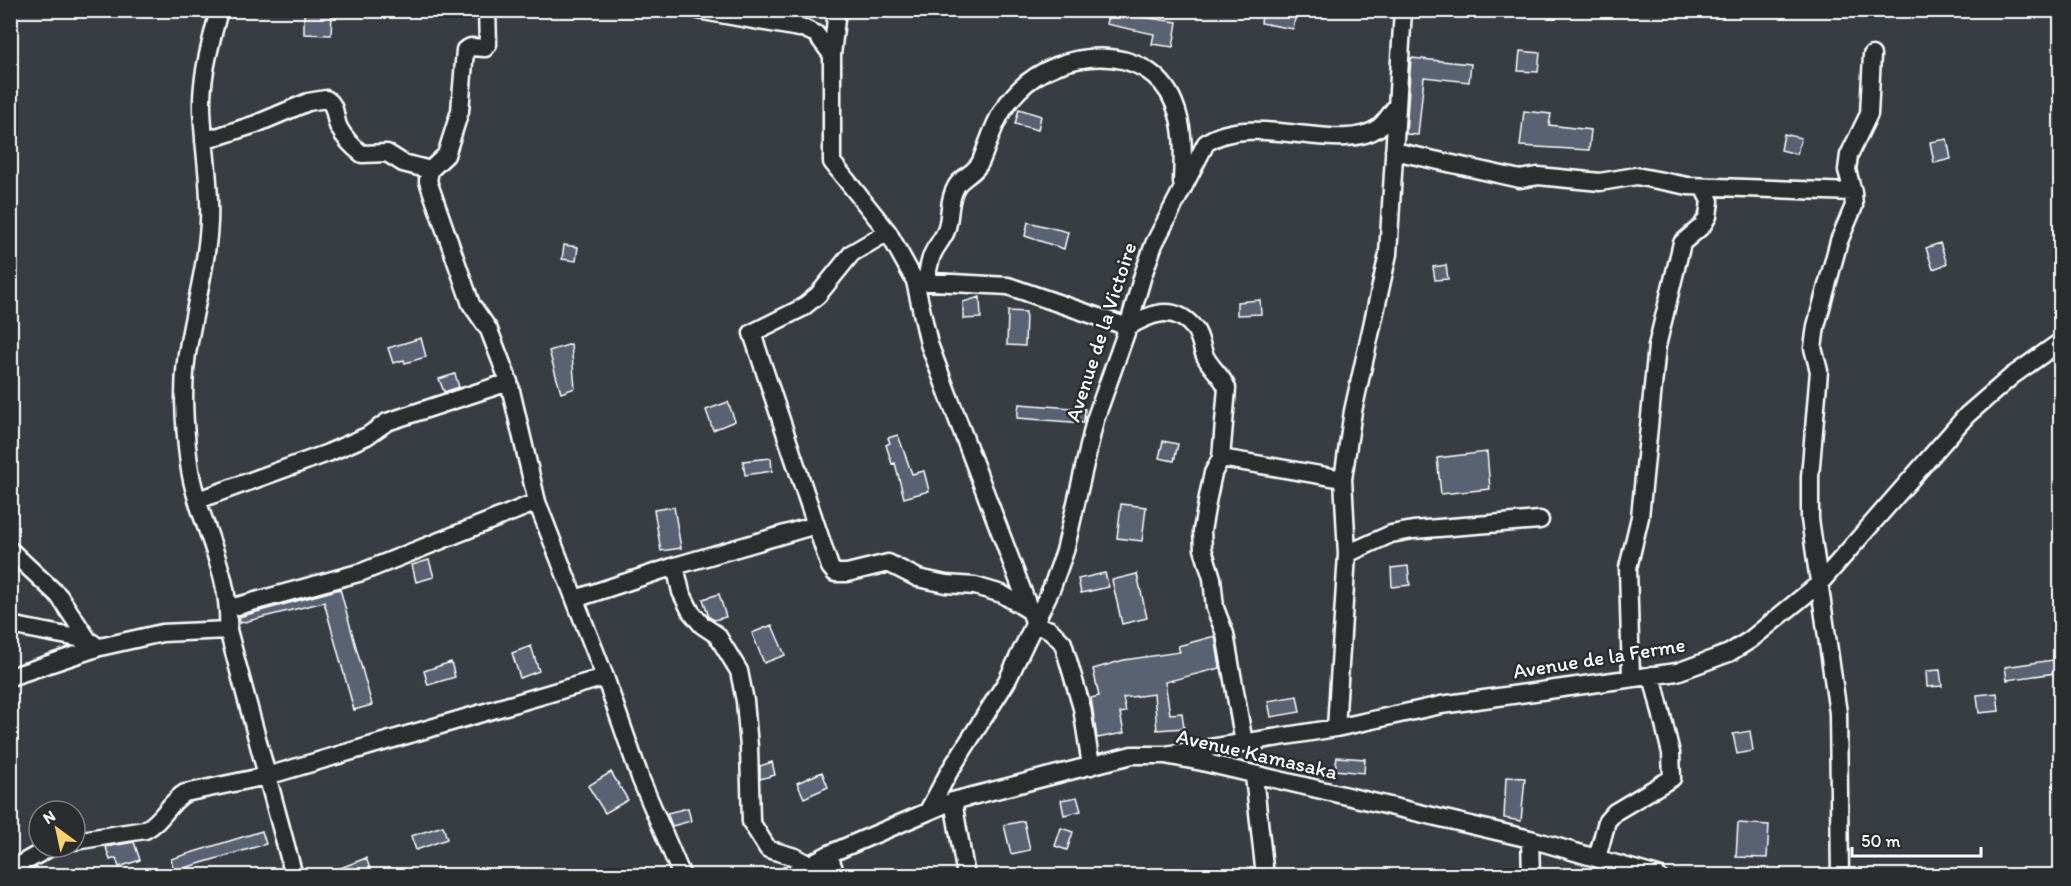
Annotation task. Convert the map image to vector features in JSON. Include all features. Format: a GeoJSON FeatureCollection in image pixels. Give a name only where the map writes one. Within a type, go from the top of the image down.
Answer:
{"type":"FeatureCollection","features":[{"type":"Feature","properties":{"kind":"street"},"geometry":{"type":"LineString","coordinates":[[219,10],[206,68],[202,106],[209,222],[201,291],[189,343],[184,396],[190,466],[198,500],[222,570],[230,608],[228,630],[294,876]]}},
{"type":"Feature","properties":{"kind":"street"},"geometry":{"type":"LineString","coordinates":[[487,10],[488,44],[486,48],[471,46],[465,50],[460,111],[446,154],[430,170],[428,181],[471,304],[489,330],[509,382],[537,502],[606,677],[641,780],[682,876]]}},
{"type":"Feature","properties":{"kind":"street"},"geometry":{"type":"LineString","coordinates":[[699,10],[800,28]]}},
{"type":"Feature","properties":{"kind":"street"},"geometry":{"type":"LineString","coordinates":[[780,10],[790,22],[816,34],[831,55]]}},
{"type":"Feature","properties":{"kind":"street"},"geometry":{"type":"LineString","coordinates":[[837,10],[831,55],[832,162],[888,232],[920,281],[928,344],[1032,617]]}},
{"type":"Feature","properties":{"kind":"street"},"geometry":{"type":"LineString","coordinates":[[1336,728],[1347,554],[1343,479],[1353,411],[1388,254],[1403,10]]}},
{"type":"Feature","properties":{"kind":"street"},"geometry":{"type":"LineString","coordinates":[[1840,876],[1838,713],[1810,519],[1810,477],[1819,371],[1813,348],[1816,326],[1839,241],[1854,206],[1847,170],[1849,155],[1869,114],[1872,55]]}},
{"type":"Feature","properties":{"kind":"street"},"geometry":{"type":"LineString","coordinates":[[920,281],[945,233],[957,184],[980,164],[990,133],[1005,107],[1019,90],[1035,77],[1077,59],[1118,58],[1134,62],[1157,78],[1173,100],[1183,131],[1182,189]]}},
{"type":"Feature","properties":{"kind":"street"},"geometry":{"type":"LineString","coordinates":[[204,141],[256,124],[308,102],[326,99],[333,104],[339,128],[352,147],[362,154],[387,153],[403,163],[430,170]]}},
{"type":"Feature","properties":{"kind":"street","name":"Avenue de la Victoire"},"geometry":{"type":"LineString","coordinates":[[928,811],[949,772],[1007,681],[1032,617],[1052,587],[1065,550],[1095,420],[1154,244],[1206,143],[1214,138],[1244,132],[1267,131],[1323,136],[1365,134],[1377,128],[1396,107]]}},
{"type":"Feature","properties":{"kind":"street"},"geometry":{"type":"LineString","coordinates":[[1394,151],[1520,179],[1538,176],[1600,182],[1636,176],[1702,187],[1853,192]]}},
{"type":"Feature","properties":{"kind":"street"},"geometry":{"type":"LineString","coordinates":[[1631,678],[1628,568],[1640,517],[1657,346],[1682,243],[1702,226],[1708,216],[1710,201],[1702,187]]}},
{"type":"Feature","properties":{"kind":"street"},"geometry":{"type":"LineString","coordinates":[[888,232],[852,253],[818,295],[802,308],[752,333],[830,567],[835,573],[847,573],[888,563],[918,579],[975,586],[1002,594],[1050,630],[1063,643],[1082,708],[1091,766]]}},
{"type":"Feature","properties":{"kind":"street"},"geometry":{"type":"LineString","coordinates":[[920,281],[1008,286],[1128,327],[1147,315],[1171,313],[1194,328],[1206,359],[1227,388],[1221,458],[1213,473],[1202,531],[1203,549],[1212,578],[1215,608],[1225,634],[1244,742]]}},
{"type":"Feature","properties":{"kind":"street","name":"Avenue de la Ferme"},"geometry":{"type":"LineString","coordinates":[[1165,755],[1336,728],[1441,705],[1677,672],[1729,653],[1750,640],[1820,583],[1967,415],[2012,376],[2061,342]]}},
{"type":"Feature","properties":{"kind":"street"},"geometry":{"type":"LineString","coordinates":[[198,500],[328,453],[367,436],[387,422],[509,382]]}},
{"type":"Feature","properties":{"kind":"street"},"geometry":{"type":"LineString","coordinates":[[1221,458],[1343,479]]}},
{"type":"Feature","properties":{"kind":"street"},"geometry":{"type":"LineString","coordinates":[[230,608],[362,572],[537,502]]}},
{"type":"Feature","properties":{"kind":"street"},"geometry":{"type":"LineString","coordinates":[[1347,554],[1391,534],[1413,530],[1540,520]]}},
{"type":"Feature","properties":{"kind":"street"},"geometry":{"type":"LineString","coordinates":[[575,600],[675,566],[816,525]]}},
{"type":"Feature","properties":{"kind":"street"},"geometry":{"type":"LineString","coordinates":[[10,550],[59,596],[94,644]]}},
{"type":"Feature","properties":{"kind":"street"},"geometry":{"type":"LineString","coordinates":[[675,566],[681,592],[691,612],[702,625],[717,635],[739,671],[745,701],[749,747],[751,822],[768,849],[795,856],[808,864]]}},
{"type":"Feature","properties":{"kind":"street"},"geometry":{"type":"LineString","coordinates":[[10,625],[94,644]]}},
{"type":"Feature","properties":{"kind":"street"},"geometry":{"type":"LineString","coordinates":[[10,677],[94,644],[162,633],[228,630]]}},
{"type":"Feature","properties":{"kind":"street"},"geometry":{"type":"LineString","coordinates":[[1597,858],[1607,821],[1615,812],[1672,778],[1671,753],[1652,675]]}},
{"type":"Feature","properties":{"kind":"street"},"geometry":{"type":"LineString","coordinates":[[87,839],[145,830],[155,825],[175,800],[186,793],[267,776],[606,677]]}},
{"type":"Feature","properties":{"kind":"street","name":"Avenue Kamasaka"},"geometry":{"type":"LineString","coordinates":[[787,876],[829,854],[953,801],[1132,755],[1165,755],[1530,839],[1658,876]]}},
{"type":"Feature","properties":{"kind":"street"},"geometry":{"type":"LineString","coordinates":[[1254,776],[1265,876]]}},
{"type":"Feature","properties":{"kind":"street"},"geometry":{"type":"LineString","coordinates":[[953,801],[966,876]]}},
{"type":"Feature","properties":{"kind":"street"},"geometry":{"type":"LineString","coordinates":[[1530,839],[1531,876]]}},
{"type":"Feature","properties":{"kind":"street"},"geometry":{"type":"LineString","coordinates":[[829,854],[836,876]]}},
{"type":"Feature","properties":{"kind":"street"},"geometry":{"type":"LineString","coordinates":[[10,870],[30,859]]}},
{"type":"Feature","properties":{"kind":"building"},"geometry":{"type":"Polygon","coordinates":[[[1109,10],[1124,10],[1142,14],[1142,17],[1177,22],[1173,47],[1152,44],[1154,34],[1106,24],[1109,10]]]}},
{"type":"Feature","properties":{"kind":"building"},"geometry":{"type":"Polygon","coordinates":[[[1263,10],[1296,14],[1293,29],[1261,23],[1263,10]]]}},
{"type":"Feature","properties":{"kind":"building"},"geometry":{"type":"Polygon","coordinates":[[[304,13],[332,14],[331,35],[304,34],[304,13]]]}},
{"type":"Feature","properties":{"kind":"building"},"geometry":{"type":"Polygon","coordinates":[[[1520,51],[1540,53],[1538,72],[1518,71],[1520,51]]]}},
{"type":"Feature","properties":{"kind":"building"},"geometry":{"type":"Polygon","coordinates":[[[1411,58],[1471,64],[1469,82],[1424,77],[1418,135],[1406,134],[1411,58]]]}},
{"type":"Feature","properties":{"kind":"building"},"geometry":{"type":"Polygon","coordinates":[[[1019,109],[1041,116],[1038,130],[1015,124],[1019,109]]]}},
{"type":"Feature","properties":{"kind":"building"},"geometry":{"type":"Polygon","coordinates":[[[1524,111],[1551,114],[1549,125],[1591,130],[1589,150],[1520,146],[1524,111]]]}},
{"type":"Feature","properties":{"kind":"building"},"geometry":{"type":"Polygon","coordinates":[[[1784,134],[1801,138],[1797,154],[1781,150],[1784,134]]]}},
{"type":"Feature","properties":{"kind":"building"},"geometry":{"type":"Polygon","coordinates":[[[1947,139],[1951,159],[1934,163],[1930,142],[1947,139]]]}},
{"type":"Feature","properties":{"kind":"building"},"geometry":{"type":"Polygon","coordinates":[[[1028,222],[1068,232],[1064,249],[1025,236],[1028,222]]]}},
{"type":"Feature","properties":{"kind":"building"},"geometry":{"type":"Polygon","coordinates":[[[1940,243],[1947,264],[1933,269],[1926,248],[1940,243]]]}},
{"type":"Feature","properties":{"kind":"building"},"geometry":{"type":"Polygon","coordinates":[[[564,245],[578,247],[576,261],[562,259],[564,245]]]}},
{"type":"Feature","properties":{"kind":"building"},"geometry":{"type":"Polygon","coordinates":[[[1446,265],[1448,279],[1435,280],[1433,267],[1446,265]]]}},
{"type":"Feature","properties":{"kind":"building"},"geometry":{"type":"Polygon","coordinates":[[[980,297],[981,318],[963,319],[963,302],[980,297]]]}},
{"type":"Feature","properties":{"kind":"building"},"geometry":{"type":"Polygon","coordinates":[[[1260,300],[1261,314],[1237,315],[1237,302],[1260,300]]]}},
{"type":"Feature","properties":{"kind":"building"},"geometry":{"type":"Polygon","coordinates":[[[1008,311],[1026,312],[1025,346],[1007,345],[1008,311]]]}},
{"type":"Feature","properties":{"kind":"building"},"geometry":{"type":"Polygon","coordinates":[[[421,338],[426,357],[405,363],[404,360],[393,363],[388,348],[421,338]]]}},
{"type":"Feature","properties":{"kind":"building"},"geometry":{"type":"Polygon","coordinates":[[[571,344],[575,388],[561,393],[549,351],[571,344]]]}},
{"type":"Feature","properties":{"kind":"building"},"geometry":{"type":"Polygon","coordinates":[[[455,374],[459,387],[444,392],[439,379],[455,374]]]}},
{"type":"Feature","properties":{"kind":"building"},"geometry":{"type":"Polygon","coordinates":[[[728,402],[735,421],[713,430],[706,410],[728,402]]]}},
{"type":"Feature","properties":{"kind":"building"},"geometry":{"type":"Polygon","coordinates":[[[1019,404],[1085,409],[1084,423],[1017,418],[1019,404]]]}},
{"type":"Feature","properties":{"kind":"building"},"geometry":{"type":"Polygon","coordinates":[[[898,435],[912,474],[924,471],[929,491],[904,498],[895,463],[892,464],[886,445],[890,443],[888,438],[898,435]]]}},
{"type":"Feature","properties":{"kind":"building"},"geometry":{"type":"Polygon","coordinates":[[[1163,441],[1178,444],[1174,461],[1159,458],[1163,441]]]}},
{"type":"Feature","properties":{"kind":"building"},"geometry":{"type":"Polygon","coordinates":[[[1487,452],[1490,489],[1441,494],[1437,458],[1487,452]]]}},
{"type":"Feature","properties":{"kind":"building"},"geometry":{"type":"Polygon","coordinates":[[[771,458],[772,471],[745,475],[743,461],[771,458]]]}},
{"type":"Feature","properties":{"kind":"building"},"geometry":{"type":"Polygon","coordinates":[[[1121,504],[1146,507],[1142,541],[1117,538],[1121,504]]]}},
{"type":"Feature","properties":{"kind":"building"},"geometry":{"type":"Polygon","coordinates":[[[674,507],[681,548],[661,551],[654,510],[674,507]]]}},
{"type":"Feature","properties":{"kind":"building"},"geometry":{"type":"Polygon","coordinates":[[[429,560],[434,577],[416,582],[412,565],[429,560]]]}},
{"type":"Feature","properties":{"kind":"building"},"geometry":{"type":"Polygon","coordinates":[[[1408,566],[1410,585],[1392,587],[1391,568],[1408,566]]]}},
{"type":"Feature","properties":{"kind":"building"},"geometry":{"type":"Polygon","coordinates":[[[1105,573],[1109,587],[1081,593],[1078,579],[1105,573]]]}},
{"type":"Feature","properties":{"kind":"building"},"geometry":{"type":"Polygon","coordinates":[[[1137,574],[1147,618],[1122,624],[1112,580],[1137,574]]]}},
{"type":"Feature","properties":{"kind":"building"},"geometry":{"type":"Polygon","coordinates":[[[340,589],[372,705],[354,710],[324,602],[240,623],[239,617],[340,589]]]}},
{"type":"Feature","properties":{"kind":"building"},"geometry":{"type":"Polygon","coordinates":[[[719,594],[726,617],[714,620],[709,617],[703,599],[719,594]]]}},
{"type":"Feature","properties":{"kind":"building"},"geometry":{"type":"Polygon","coordinates":[[[772,625],[785,655],[764,663],[752,633],[772,625]]]}},
{"type":"Feature","properties":{"kind":"building"},"geometry":{"type":"Polygon","coordinates":[[[1215,636],[1220,668],[1165,682],[1170,714],[1182,713],[1184,728],[1157,730],[1154,694],[1123,698],[1126,712],[1120,713],[1124,733],[1097,738],[1091,698],[1099,696],[1093,669],[1124,660],[1180,652],[1178,646],[1215,636]]]}},
{"type":"Feature","properties":{"kind":"building"},"geometry":{"type":"Polygon","coordinates":[[[531,646],[539,671],[520,678],[512,653],[531,646]]]}},
{"type":"Feature","properties":{"kind":"building"},"geometry":{"type":"Polygon","coordinates":[[[2053,660],[2055,673],[2007,680],[2005,667],[2053,660]]]}},
{"type":"Feature","properties":{"kind":"building"},"geometry":{"type":"Polygon","coordinates":[[[451,662],[455,677],[428,685],[424,671],[451,662]]]}},
{"type":"Feature","properties":{"kind":"building"},"geometry":{"type":"Polygon","coordinates":[[[1940,670],[1942,686],[1927,687],[1926,671],[1940,670]]]}},
{"type":"Feature","properties":{"kind":"building"},"geometry":{"type":"Polygon","coordinates":[[[1997,693],[1999,711],[1979,713],[1977,695],[1997,693]]]}},
{"type":"Feature","properties":{"kind":"building"},"geometry":{"type":"Polygon","coordinates":[[[1297,696],[1300,712],[1271,717],[1268,701],[1297,696]]]}},
{"type":"Feature","properties":{"kind":"building"},"geometry":{"type":"Polygon","coordinates":[[[1750,731],[1753,751],[1737,754],[1733,734],[1750,731]]]}},
{"type":"Feature","properties":{"kind":"building"},"geometry":{"type":"Polygon","coordinates":[[[1337,757],[1365,759],[1364,773],[1335,770],[1337,757]]]}},
{"type":"Feature","properties":{"kind":"building"},"geometry":{"type":"Polygon","coordinates":[[[772,762],[775,775],[760,779],[760,766],[772,762]]]}},
{"type":"Feature","properties":{"kind":"building"},"geometry":{"type":"Polygon","coordinates":[[[611,772],[628,800],[605,813],[588,786],[611,772]]]}},
{"type":"Feature","properties":{"kind":"building"},"geometry":{"type":"Polygon","coordinates":[[[822,772],[828,787],[804,798],[797,783],[822,772]]]}},
{"type":"Feature","properties":{"kind":"building"},"geometry":{"type":"Polygon","coordinates":[[[1506,777],[1525,778],[1521,821],[1504,818],[1506,777]]]}},
{"type":"Feature","properties":{"kind":"building"},"geometry":{"type":"Polygon","coordinates":[[[1077,797],[1081,811],[1064,815],[1061,800],[1077,797]]]}},
{"type":"Feature","properties":{"kind":"building"},"geometry":{"type":"Polygon","coordinates":[[[688,808],[691,821],[672,826],[667,813],[688,808]]]}},
{"type":"Feature","properties":{"kind":"building"},"geometry":{"type":"Polygon","coordinates":[[[1024,821],[1030,850],[1011,854],[1004,825],[1024,821]]]}},
{"type":"Feature","properties":{"kind":"building"},"geometry":{"type":"Polygon","coordinates":[[[1738,823],[1769,825],[1767,858],[1736,857],[1738,823]]]}},
{"type":"Feature","properties":{"kind":"building"},"geometry":{"type":"Polygon","coordinates":[[[443,826],[447,839],[416,850],[411,836],[443,826]]]}},
{"type":"Feature","properties":{"kind":"building"},"geometry":{"type":"Polygon","coordinates":[[[1061,828],[1073,832],[1067,850],[1055,846],[1061,828]]]}},
{"type":"Feature","properties":{"kind":"building"},"geometry":{"type":"Polygon","coordinates":[[[262,831],[266,844],[174,871],[171,859],[262,831]]]}},
{"type":"Feature","properties":{"kind":"building"},"geometry":{"type":"Polygon","coordinates":[[[134,842],[140,860],[119,867],[116,858],[110,860],[106,847],[134,842]]]}},
{"type":"Feature","properties":{"kind":"building"},"geometry":{"type":"Polygon","coordinates":[[[366,858],[373,876],[325,876],[325,874],[366,858]]]}}]}
